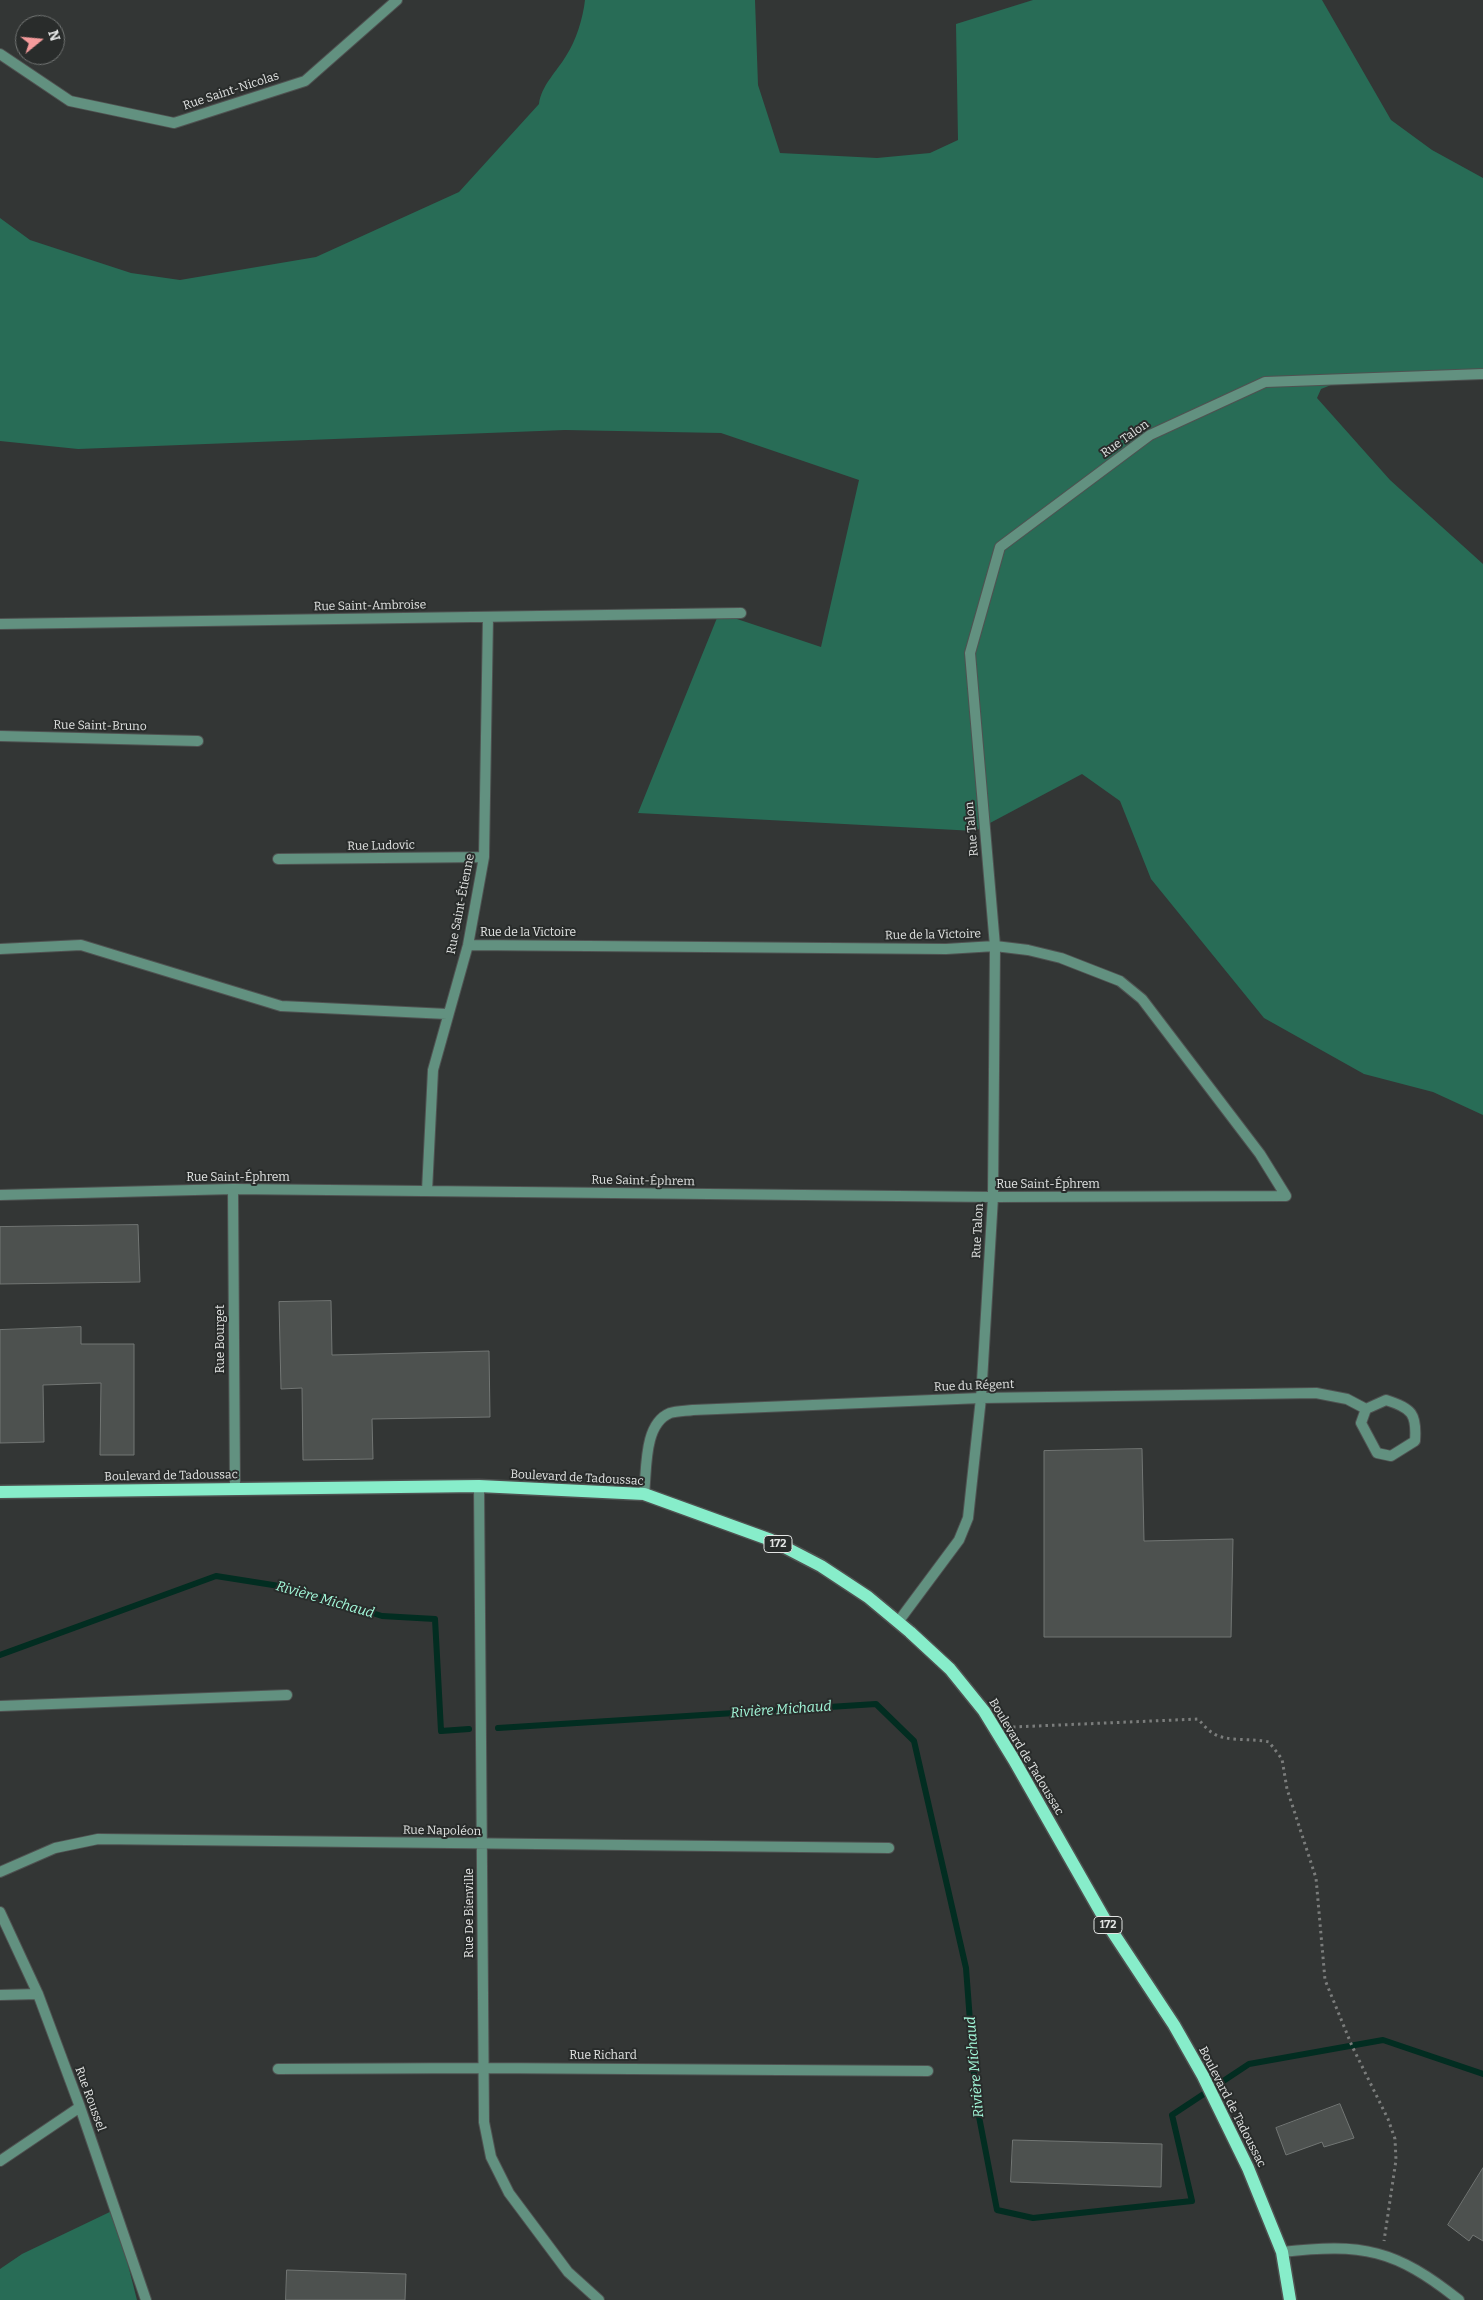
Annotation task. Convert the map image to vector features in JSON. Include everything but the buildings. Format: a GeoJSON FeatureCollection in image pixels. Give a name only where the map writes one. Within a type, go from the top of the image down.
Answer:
{"type":"FeatureCollection","features":[{"type":"Feature","properties":{"kind":"main road","name":"Boulevard de Tadoussac"},"geometry":{"type":"LineString","coordinates":[[0,1492],[479,1486],[644,1494],[771,1540],[822,1566],[868,1597],[950,1669],[994,1728],[1108,1925],[1174,2025],[1203,2076],[1248,2168],[1282,2252],[1290,2300]]}},
{"type":"Feature","properties":{"kind":"street","name":"Rue Saint-Nicolas"},"geometry":{"type":"LineString","coordinates":[[0,54],[70,101],[174,123],[305,81],[396,0]]}},
{"type":"Feature","properties":{"kind":"street","name":"Rue Talon"},"geometry":{"type":"LineString","coordinates":[[898,1622],[959,1540],[968,1518],[981,1398],[993,1197],[995,946],[970,653],[1000,548],[1150,435],[1265,382],[1483,374]]}},
{"type":"Feature","properties":{"kind":"street","name":"Rue Saint-Ambroise"},"geometry":{"type":"LineString","coordinates":[[0,624],[740,613]]}},
{"type":"Feature","properties":{"kind":"street","name":"Rue Saint-Étienne"},"geometry":{"type":"LineString","coordinates":[[427,1191],[433,1070],[447,1014],[468,945],[484,857],[488,617]]}},
{"type":"Feature","properties":{"kind":"street","name":"Rue Saint-Bruno"},"geometry":{"type":"LineString","coordinates":[[0,736],[198,740]]}},
{"type":"Feature","properties":{"kind":"street","name":"Rue Ludovic"},"geometry":{"type":"LineString","coordinates":[[278,859],[484,857]]}},
{"type":"Feature","properties":{"kind":"street"},"geometry":{"type":"LineString","coordinates":[[0,949],[81,945],[281,1006],[447,1014]]}},
{"type":"Feature","properties":{"kind":"street","name":"Rue de la Victoire"},"geometry":{"type":"LineString","coordinates":[[468,945],[936,949],[995,946],[1028,950],[1061,958],[1120,981],[1142,999],[1260,1154],[1286,1196]]}},
{"type":"Feature","properties":{"kind":"street","name":"Rue Saint-Éphrem"},"geometry":{"type":"LineString","coordinates":[[0,1195],[232,1189],[993,1197],[1286,1196]]}},
{"type":"Feature","properties":{"kind":"street","name":"Rue Bourget"},"geometry":{"type":"LineString","coordinates":[[232,1189],[235,1489]]}},
{"type":"Feature","properties":{"kind":"street","name":"Rue du Régent"},"geometry":{"type":"LineString","coordinates":[[644,1494],[650,1440],[660,1420],[670,1413],[693,1410],[981,1398],[1316,1393],[1347,1399],[1366,1409]]}},
{"type":"Feature","properties":{"kind":"street"},"geometry":{"type":"LineString","coordinates":[[1386,1400],[1400,1404],[1413,1413],[1416,1425],[1415,1441],[1391,1456],[1378,1453],[1362,1423],[1366,1409],[1386,1400]]}},
{"type":"Feature","properties":{"kind":"street","name":"Rue De Bienville"},"geometry":{"type":"LineString","coordinates":[[479,1486],[484,2122],[491,2157],[508,2193],[568,2272],[599,2300]]}},
{"type":"Feature","properties":{"kind":"street"},"geometry":{"type":"LineString","coordinates":[[0,1706],[288,1695]]}},
{"type":"Feature","properties":{"kind":"street","name":"Rue Napoléon"},"geometry":{"type":"LineString","coordinates":[[0,1872],[55,1848],[98,1839],[889,1848]]}},
{"type":"Feature","properties":{"kind":"street","name":"Rue Roussel"},"geometry":{"type":"LineString","coordinates":[[0,1912],[38,1994],[80,2107],[146,2300]]}},
{"type":"Feature","properties":{"kind":"street"},"geometry":{"type":"LineString","coordinates":[[0,1995],[38,1994]]}},
{"type":"Feature","properties":{"kind":"street","name":"Rue Richard"},"geometry":{"type":"LineString","coordinates":[[278,2069],[483,2068],[928,2072]]}},
{"type":"Feature","properties":{"kind":"street"},"geometry":{"type":"LineString","coordinates":[[0,2161],[80,2107]]}},
{"type":"Feature","properties":{"kind":"street"},"geometry":{"type":"LineString","coordinates":[[1282,2252],[1334,2248],[1382,2254],[1410,2266],[1434,2280],[1460,2300]]}},
{"type":"Feature","properties":{"kind":"path"},"geometry":{"type":"LineString","coordinates":[[994,1728],[1198,1719],[1214,1734],[1221,1737],[1269,1742],[1282,1759],[1287,1789],[1316,1878],[1326,1980],[1352,2046],[1388,2118],[1395,2139],[1396,2160],[1382,2254]]}},
{"type":"Feature","properties":{"kind":"green space"},"geometry":{"type":"Polygon","coordinates":[[[585,0],[755,0],[758,85],[780,153],[877,158],[930,153],[958,140],[956,24],[1033,0],[1322,0],[1391,120],[1432,150],[1483,178],[1483,376],[1346,379],[1321,389],[1317,398],[1390,480],[1483,564],[1483,1115],[1433,1092],[1364,1074],[1264,1018],[1151,879],[1120,801],[1082,774],[975,831],[638,813],[719,613],[821,647],[859,480],[721,433],[565,430],[78,449],[0,441],[0,218],[30,240],[131,273],[180,280],[316,257],[459,192],[539,104],[546,85],[573,43],[581,22],[585,0]]]}},
{"type":"Feature","properties":{"kind":"green space"},"geometry":{"type":"Polygon","coordinates":[[[114,2210],[137,2300],[0,2300],[0,2269],[22,2254],[114,2210]]]}},
{"type":"Feature","properties":{"kind":"waterway","name":"Rivière Michaud"},"geometry":{"type":"LineString","coordinates":[[0,1655],[216,1576],[292,1588],[382,1616],[435,1619],[441,1731],[469,1729]]}},
{"type":"Feature","properties":{"kind":"waterway","name":"Rivière Michaud"},"geometry":{"type":"LineString","coordinates":[[498,1728],[876,1704],[914,1741],[966,1968],[976,2101],[997,2210],[1033,2218],[1192,2201],[1172,2115],[1249,2064],[1383,2040],[1483,2074]]}}]}
